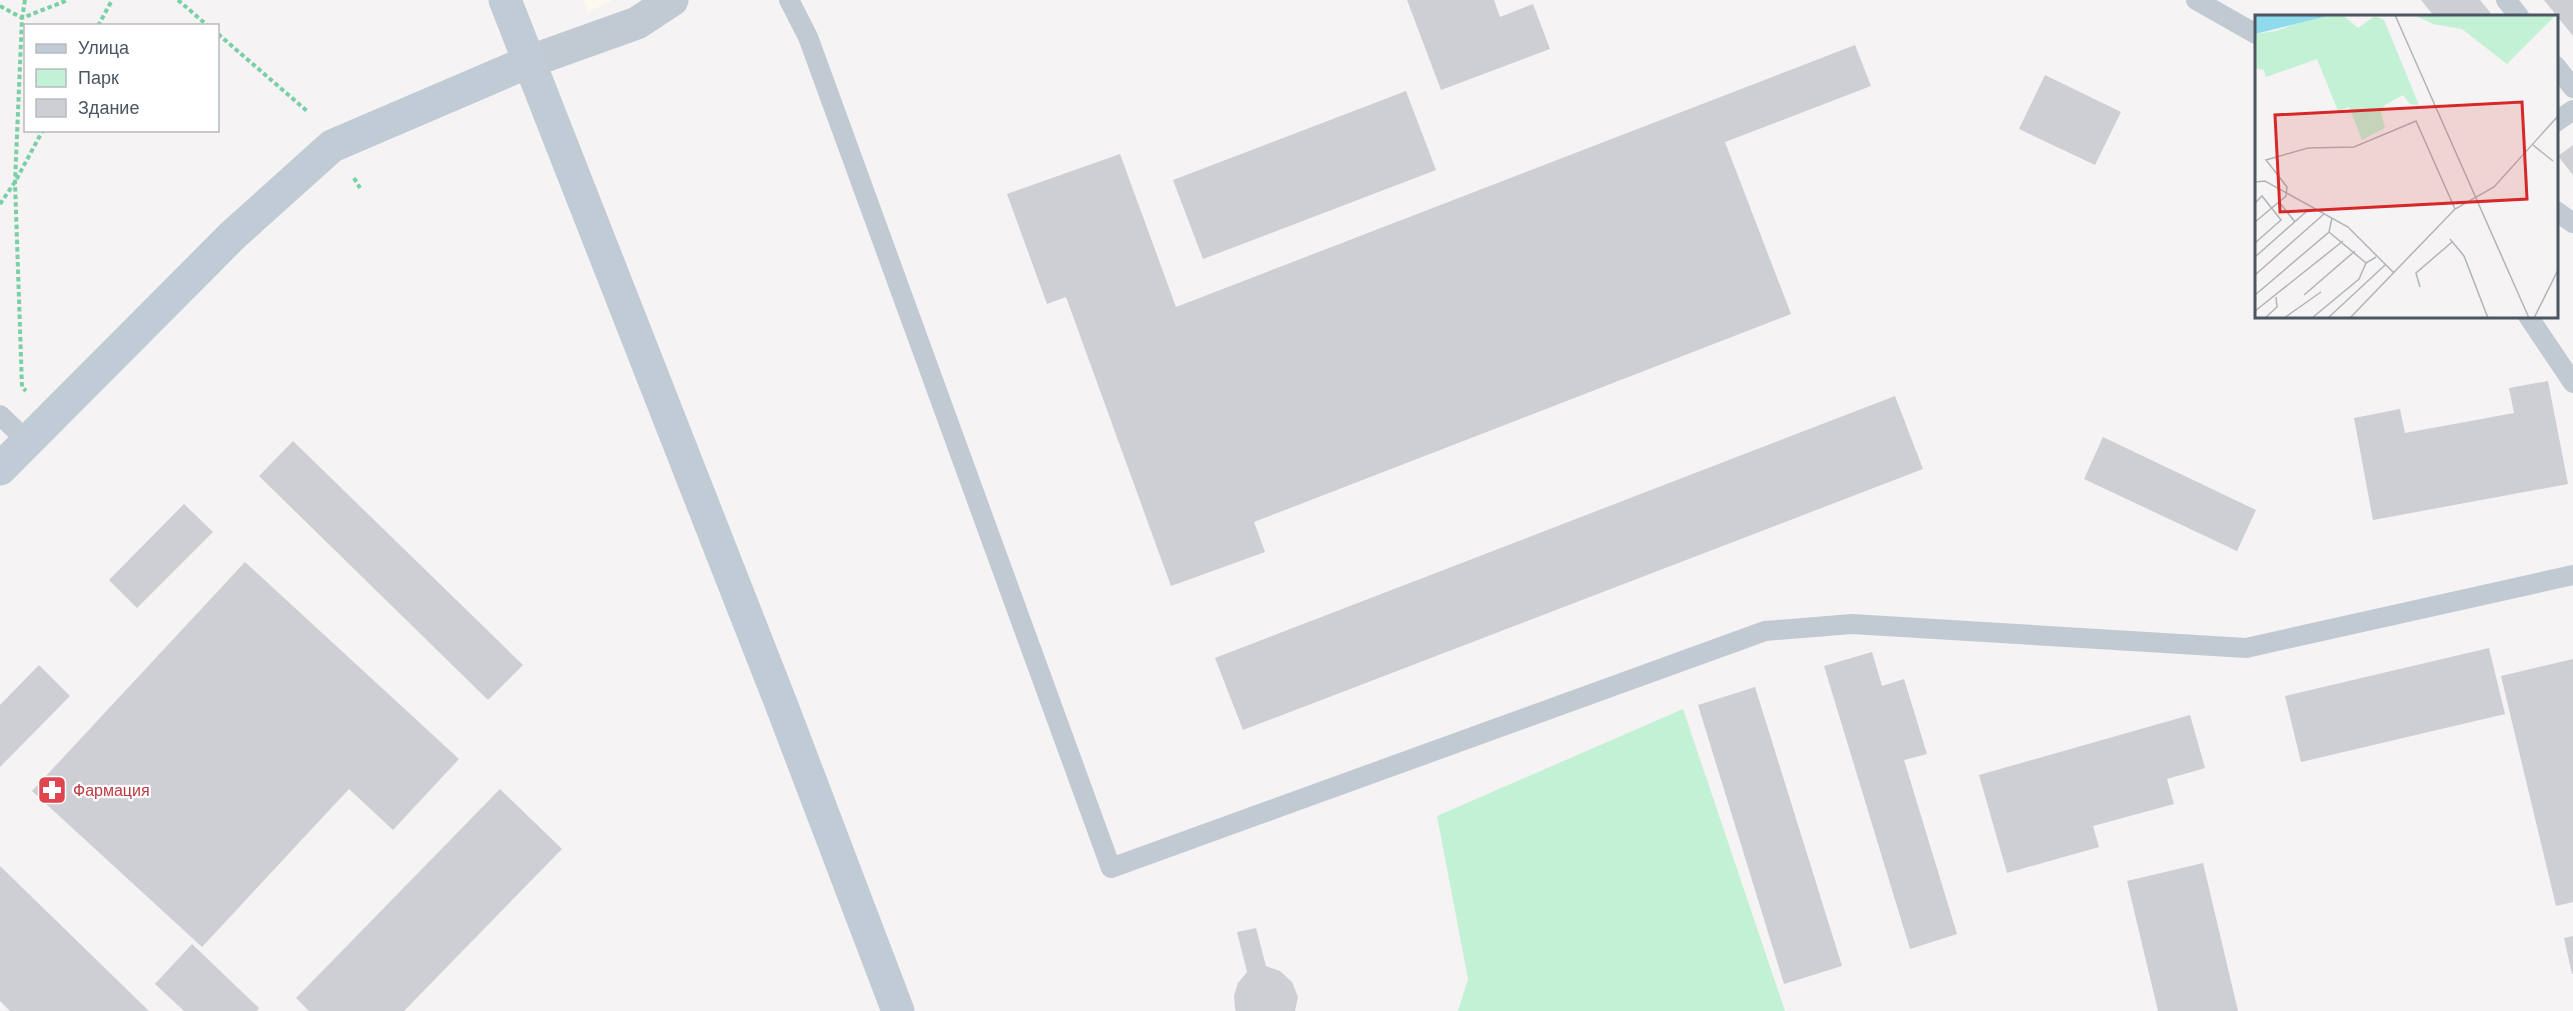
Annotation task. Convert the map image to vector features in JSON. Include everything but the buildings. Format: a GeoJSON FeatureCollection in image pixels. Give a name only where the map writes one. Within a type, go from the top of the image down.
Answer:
{"type":"FeatureCollection","features":[{"type":"Feature","properties":{"kind":"street"},"geometry":{"type":"LineString","coordinates":[[505,0],[776,690],[898,1011]]}},
{"type":"Feature","properties":{"kind":"street"},"geometry":{"type":"LineString","coordinates":[[0,469],[233,236],[332,147],[528,62],[637,23],[672,0]]}},
{"type":"Feature","properties":{"kind":"lane"},"geometry":{"type":"LineString","coordinates":[[789,0],[808,37],[1111,868],[1765,631],[1852,624],[2246,648],[2573,575]]}},
{"type":"Feature","properties":{"kind":"lane"},"geometry":{"type":"LineString","coordinates":[[2196,0],[2255,33]]}},
{"type":"Feature","properties":{"kind":"lane"},"geometry":{"type":"LineString","coordinates":[[2506,0],[2518,15]]}},
{"type":"Feature","properties":{"kind":"lane"},"geometry":{"type":"LineString","coordinates":[[2558,69],[2573,88]]}},
{"type":"Feature","properties":{"kind":"lane"},"geometry":{"type":"LineString","coordinates":[[2558,121],[2573,110]]}},
{"type":"Feature","properties":{"kind":"lane"},"geometry":{"type":"LineString","coordinates":[[2558,212],[2573,223]]}},
{"type":"Feature","properties":{"kind":"lane"},"geometry":{"type":"LineString","coordinates":[[2529,318],[2573,383]]}},
{"type":"Feature","properties":{"kind":"lane"},"geometry":{"type":"LineString","coordinates":[[0,415],[27,441]]}},
{"type":"Feature","properties":{"kind":"path"},"geometry":{"type":"LineString","coordinates":[[25,0],[22,18],[15,182],[22,387],[30,396]]}},
{"type":"Feature","properties":{"kind":"path"},"geometry":{"type":"LineString","coordinates":[[0,6],[22,18],[68,0]]}},
{"type":"Feature","properties":{"kind":"path"},"geometry":{"type":"LineString","coordinates":[[99,24],[112,0]]}},
{"type":"Feature","properties":{"kind":"path"},"geometry":{"type":"LineString","coordinates":[[178,0],[206,24]]}},
{"type":"Feature","properties":{"kind":"path"},"geometry":{"type":"LineString","coordinates":[[219,35],[307,111]]}},
{"type":"Feature","properties":{"kind":"path"},"geometry":{"type":"LineString","coordinates":[[0,204],[15,182],[42,132]]}},
{"type":"Feature","properties":{"kind":"path"},"geometry":{"type":"LineString","coordinates":[[353,176],[360,188]]}},
{"type":"Feature","properties":{"kind":"shaded area"},"geometry":{"type":"Polygon","coordinates":[[[584,0],[613,0],[588,12],[584,0]]]}},
{"type":"Feature","properties":{"kind":"green space"},"geometry":{"type":"Polygon","coordinates":[[[1683,709],[1785,1011],[1458,1011],[1468,979],[1437,816],[1683,709]]]}},
{"type":"Feature","properties":{"kind":"place","name":"Фармация"},"geometry":{"type":"Point","coordinates":[52,790]}}]}
